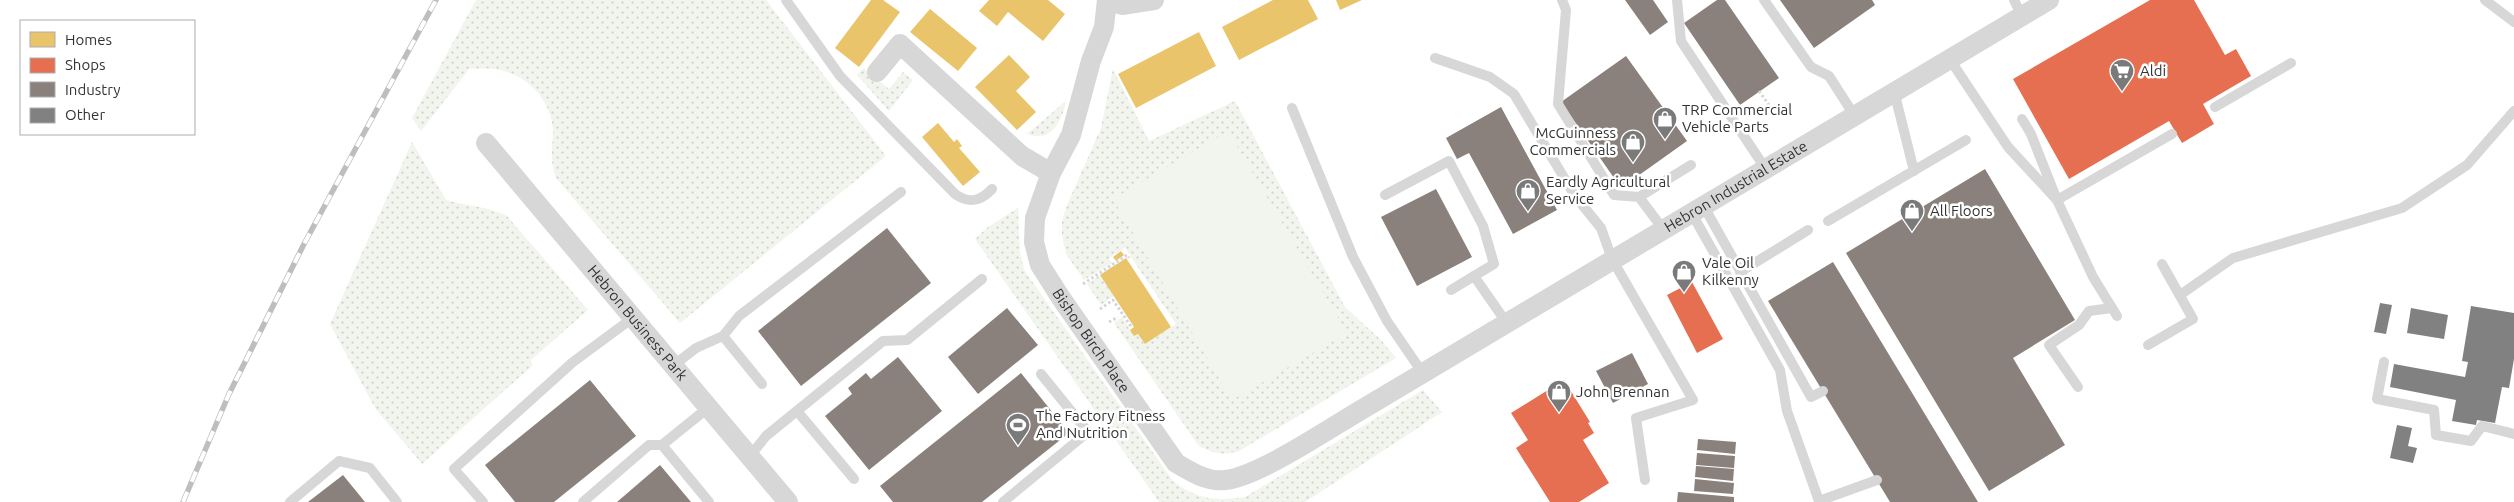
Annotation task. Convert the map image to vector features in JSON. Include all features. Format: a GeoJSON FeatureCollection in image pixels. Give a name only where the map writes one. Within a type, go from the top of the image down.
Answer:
{"type":"FeatureCollection","features":[{"type":"Feature","properties":{"kind":"street","name":"Bishop Birch Place"},"geometry":{"type":"LineString","coordinates":[[1154,0],[1122,5],[1108,1],[1104,27],[1091,62],[1071,135],[1051,174],[1035,218],[1034,242],[1040,265],[1176,463],[1199,477],[1225,480],[1252,473],[1370,405],[1422,372]]}},
{"type":"Feature","properties":{"kind":"street","name":"Hebron Industrial Estate"},"geometry":{"type":"LineString","coordinates":[[1422,372],[1949,58],[2018,8],[2049,0]]}},
{"type":"Feature","properties":{"kind":"street"},"geometry":{"type":"LineString","coordinates":[[877,72],[900,44],[1022,156],[1051,174]]}},
{"type":"Feature","properties":{"kind":"street","name":"Hebron Business Park"},"geometry":{"type":"LineString","coordinates":[[486,143],[750,456],[783,500]]}},
{"type":"Feature","properties":{"kind":"lane"},"geometry":{"type":"LineString","coordinates":[[786,0],[840,76],[955,194],[964,200],[974,201],[985,198],[992,189]]}},
{"type":"Feature","properties":{"kind":"lane"},"geometry":{"type":"LineString","coordinates":[[1562,0],[1566,10],[1558,104],[1614,195],[1639,197],[1691,165]]}},
{"type":"Feature","properties":{"kind":"lane"},"geometry":{"type":"LineString","coordinates":[[1677,0],[1681,41],[1765,168]]}},
{"type":"Feature","properties":{"kind":"lane"},"geometry":{"type":"LineString","coordinates":[[1764,0],[1811,67],[1830,76],[1854,115]]}},
{"type":"Feature","properties":{"kind":"lane"},"geometry":{"type":"LineString","coordinates":[[2484,0],[2514,22]]}},
{"type":"Feature","properties":{"kind":"lane"},"geometry":{"type":"LineString","coordinates":[[1435,58],[1490,77],[1514,94],[1575,196],[1601,228],[1612,259],[1692,400],[1636,418],[1645,480]]}},
{"type":"Feature","properties":{"kind":"lane"},"geometry":{"type":"LineString","coordinates":[[1949,58],[2008,147],[2057,200]]}},
{"type":"Feature","properties":{"kind":"lane"},"geometry":{"type":"LineString","coordinates":[[2215,107],[2291,63]]}},
{"type":"Feature","properties":{"kind":"lane"},"geometry":{"type":"LineString","coordinates":[[1894,91],[1914,171]]}},
{"type":"Feature","properties":{"kind":"lane"},"geometry":{"type":"LineString","coordinates":[[1292,108],[1353,257],[1387,320],[1422,372]]}},
{"type":"Feature","properties":{"kind":"lane"},"geometry":{"type":"LineString","coordinates":[[2180,295],[2233,258],[2402,208],[2467,164],[2514,111]]}},
{"type":"Feature","properties":{"kind":"lane"},"geometry":{"type":"LineString","coordinates":[[2022,119],[2031,134],[2057,200],[2093,277],[2115,312],[2089,311],[2079,325],[2049,345],[2078,387]]}},
{"type":"Feature","properties":{"kind":"lane"},"geometry":{"type":"LineString","coordinates":[[2057,200],[2172,134]]}},
{"type":"Feature","properties":{"kind":"lane"},"geometry":{"type":"LineString","coordinates":[[1828,221],[1966,140]]}},
{"type":"Feature","properties":{"kind":"lane"},"geometry":{"type":"LineString","coordinates":[[1385,195],[1449,161],[1483,226],[1494,264],[1450,290]]}},
{"type":"Feature","properties":{"kind":"lane"},"geometry":{"type":"LineString","coordinates":[[674,365],[696,348],[723,336],[738,316],[901,192]]}},
{"type":"Feature","properties":{"kind":"lane"},"geometry":{"type":"LineString","coordinates":[[1639,197],[1663,228]]}},
{"type":"Feature","properties":{"kind":"lane"},"geometry":{"type":"LineString","coordinates":[[1697,209],[1740,272],[1811,397],[1823,391]]}},
{"type":"Feature","properties":{"kind":"lane"},"geometry":{"type":"LineString","coordinates":[[1697,209],[1780,370],[1787,411],[1819,501],[1877,480]]}},
{"type":"Feature","properties":{"kind":"lane"},"geometry":{"type":"LineString","coordinates":[[1740,272],[1808,230]]}},
{"type":"Feature","properties":{"kind":"lane"},"geometry":{"type":"LineString","coordinates":[[2148,345],[2193,319],[2162,264]]}},
{"type":"Feature","properties":{"kind":"lane"},"geometry":{"type":"LineString","coordinates":[[1474,276],[1506,322]]}},
{"type":"Feature","properties":{"kind":"lane"},"geometry":{"type":"LineString","coordinates":[[750,456],[766,436],[883,341],[907,340],[982,279]]}},
{"type":"Feature","properties":{"kind":"lane"},"geometry":{"type":"LineString","coordinates":[[483,502],[454,469],[573,362],[634,317]]}},
{"type":"Feature","properties":{"kind":"lane"},"geometry":{"type":"LineString","coordinates":[[723,336],[762,384]]}},
{"type":"Feature","properties":{"kind":"lane"},"geometry":{"type":"LineString","coordinates":[[2384,362],[2377,399],[2434,410],[2436,435],[2471,441],[2482,426],[2514,434]]}},
{"type":"Feature","properties":{"kind":"lane"},"geometry":{"type":"LineString","coordinates":[[1003,502],[1088,432],[1041,374]]}},
{"type":"Feature","properties":{"kind":"lane"},"geometry":{"type":"LineString","coordinates":[[583,502],[649,445],[662,445],[710,408]]}},
{"type":"Feature","properties":{"kind":"lane"},"geometry":{"type":"LineString","coordinates":[[797,410],[854,479]]}},
{"type":"Feature","properties":{"kind":"lane"},"geometry":{"type":"LineString","coordinates":[[662,445],[709,502]]}},
{"type":"Feature","properties":{"kind":"lane"},"geometry":{"type":"LineString","coordinates":[[290,502],[339,462],[370,468],[397,502]]}},
{"type":"Feature","properties":{"kind":"path"},"geometry":{"type":"LineString","coordinates":[[1759,91],[1769,105]]}},
{"type":"Feature","properties":{"kind":"path"},"geometry":{"type":"LineString","coordinates":[[1082,284],[1127,255],[1129,258]]}},
{"type":"Feature","properties":{"kind":"path"},"geometry":{"type":"LineString","coordinates":[[1100,309],[1113,300],[1132,328]]}},
{"type":"Feature","properties":{"kind":"path"},"geometry":{"type":"LineString","coordinates":[[1110,322],[1118,316]]}},
{"type":"Feature","properties":{"kind":"shaded area"},"geometry":{"type":"Polygon","coordinates":[[[476,0],[766,0],[886,156],[680,323],[556,178],[552,159],[553,129],[551,119],[544,102],[532,87],[516,76],[502,70],[469,69],[421,131],[412,118],[476,0]]]}},
{"type":"Feature","properties":{"kind":"shaded area"},"geometry":{"type":"Polygon","coordinates":[[[863,68],[889,89],[903,72],[913,80],[889,111],[857,75],[863,68]]]}},
{"type":"Feature","properties":{"kind":"shaded area"},"geometry":{"type":"Polygon","coordinates":[[[1113,69],[1149,141],[1235,101],[1345,307],[1381,340],[1396,358],[1239,451],[1217,453],[1198,445],[1114,323],[1122,317],[1134,336],[1138,334],[1145,344],[1176,324],[1125,248],[1109,258],[1112,263],[1084,280],[1066,254],[1062,235],[1062,222],[1067,205],[1101,128],[1113,69]]]}},
{"type":"Feature","properties":{"kind":"shaded area"},"geometry":{"type":"Polygon","coordinates":[[[1066,101],[1062,116],[1049,133],[1036,136],[1027,134],[1066,101]]]}},
{"type":"Feature","properties":{"kind":"shaded area"},"geometry":{"type":"Polygon","coordinates":[[[1228,131],[1347,333],[1232,400],[1113,199],[1228,131]]]}},
{"type":"Feature","properties":{"kind":"shaded area"},"geometry":{"type":"Polygon","coordinates":[[[412,142],[446,200],[492,210],[507,216],[588,310],[531,360],[532,366],[422,464],[375,408],[330,324],[412,142]]]}},
{"type":"Feature","properties":{"kind":"shaded area"},"geometry":{"type":"Polygon","coordinates":[[[1018,208],[1020,253],[1024,270],[1173,481],[1190,492],[1215,499],[1245,497],[1423,390],[1442,412],[1305,502],[1159,502],[975,239],[988,227],[1018,208]]]}},
{"type":"Feature","properties":{"kind":"shaded area"},"geometry":{"type":"Polygon","coordinates":[[[1100,275],[1114,296],[1101,305],[1087,284],[1100,275]]]}},
{"type":"Feature","properties":{"kind":"building: Homes"},"geometry":{"type":"Polygon","coordinates":[[[871,0],[883,0],[900,12],[859,67],[835,48],[871,0]]]}},
{"type":"Feature","properties":{"kind":"building: Homes"},"geometry":{"type":"Polygon","coordinates":[[[989,0],[1048,0],[1065,14],[1043,41],[1008,12],[997,26],[979,11],[989,0]]]}},
{"type":"Feature","properties":{"kind":"building: Homes"},"geometry":{"type":"Polygon","coordinates":[[[1273,0],[1308,0],[1318,19],[1239,60],[1222,27],[1273,0]]]}},
{"type":"Feature","properties":{"kind":"building: Homes"},"geometry":{"type":"Polygon","coordinates":[[[1336,0],[1362,0],[1340,10],[1336,0]]]}},
{"type":"Feature","properties":{"kind":"building: Homes"},"geometry":{"type":"Polygon","coordinates":[[[930,9],[977,48],[958,71],[910,32],[930,9]]]}},
{"type":"Feature","properties":{"kind":"building: Homes"},"geometry":{"type":"Polygon","coordinates":[[[1199,32],[1216,66],[1136,108],[1118,74],[1199,32]]]}},
{"type":"Feature","properties":{"kind":"building: Homes"},"geometry":{"type":"Polygon","coordinates":[[[1009,55],[1030,77],[1016,91],[1036,112],[1017,130],[975,87],[1009,55]]]}},
{"type":"Feature","properties":{"kind":"building: Homes"},"geometry":{"type":"Polygon","coordinates":[[[938,123],[954,142],[957,139],[962,146],[959,148],[980,172],[963,186],[922,137],[938,123]]]}},
{"type":"Feature","properties":{"kind":"building: Homes"},"geometry":{"type":"Polygon","coordinates":[[[1121,251],[1124,255],[1116,261],[1113,257],[1121,251]]]}},
{"type":"Feature","properties":{"kind":"building: Homes"},"geometry":{"type":"Polygon","coordinates":[[[1126,258],[1171,327],[1145,344],[1138,334],[1134,336],[1130,330],[1134,327],[1100,275],[1126,258]]]}},
{"type":"Feature","properties":{"kind":"building: Shops","name":"Aldi"},"geometry":{"type":"Polygon","coordinates":[[[2150,0],[2194,0],[2225,55],[2236,49],[2251,76],[2203,104],[2214,124],[2182,143],[2169,121],[2069,179],[2013,79],[2150,0]]]}},
{"type":"Feature","properties":{"kind":"building: Shops"},"geometry":{"type":"Polygon","coordinates":[[[1692,282],[1723,339],[1697,353],[1667,295],[1692,282]]]}},
{"type":"Feature","properties":{"kind":"building: Shops"},"geometry":{"type":"Polygon","coordinates":[[[1564,380],[1590,422],[1588,423],[1594,433],[1583,440],[1609,483],[1579,502],[1550,502],[1516,448],[1528,440],[1511,413],[1564,380]]]}},
{"type":"Feature","properties":{"kind":"building: Industry"},"geometry":{"type":"Polygon","coordinates":[[[1625,0],[1653,0],[1668,22],[1650,35],[1625,0]]]}},
{"type":"Feature","properties":{"kind":"building: Industry"},"geometry":{"type":"Polygon","coordinates":[[[1717,0],[1725,0],[1779,78],[1740,105],[1684,23],[1717,0]]]}},
{"type":"Feature","properties":{"kind":"building: Industry"},"geometry":{"type":"Polygon","coordinates":[[[1780,0],[1872,0],[1875,5],[1814,48],[1780,0]]]}},
{"type":"Feature","properties":{"kind":"building: Industry"},"geometry":{"type":"Polygon","coordinates":[[[1626,56],[1687,141],[1621,188],[1561,102],[1626,56]]]}},
{"type":"Feature","properties":{"kind":"building: Industry"},"geometry":{"type":"Polygon","coordinates":[[[1501,107],[1557,210],[1513,234],[1469,153],[1457,159],[1446,138],[1501,107]]]}},
{"type":"Feature","properties":{"kind":"building: Industry"},"geometry":{"type":"Polygon","coordinates":[[[1985,169],[2075,320],[2013,358],[2065,445],[1989,491],[1846,253],[1985,169]]]}},
{"type":"Feature","properties":{"kind":"building: Industry"},"geometry":{"type":"Polygon","coordinates":[[[1436,189],[1472,257],[1417,286],[1381,217],[1436,189]]]}},
{"type":"Feature","properties":{"kind":"building: Industry"},"geometry":{"type":"Polygon","coordinates":[[[887,228],[931,283],[801,386],[758,331],[887,228]]]}},
{"type":"Feature","properties":{"kind":"building: Industry"},"geometry":{"type":"Polygon","coordinates":[[[1833,262],[1978,502],[1890,502],[1768,301],[1833,262]]]}},
{"type":"Feature","properties":{"kind":"building: Industry"},"geometry":{"type":"Polygon","coordinates":[[[1007,308],[1038,345],[978,394],[948,357],[1007,308]]]}},
{"type":"Feature","properties":{"kind":"building: Industry"},"geometry":{"type":"Polygon","coordinates":[[[1632,353],[1648,384],[1613,403],[1596,371],[1632,353]]]}},
{"type":"Feature","properties":{"kind":"building: Industry"},"geometry":{"type":"Polygon","coordinates":[[[898,357],[942,411],[869,470],[825,416],[852,394],[848,388],[866,373],[871,379],[898,357]]]}},
{"type":"Feature","properties":{"kind":"building: Industry"},"geometry":{"type":"Polygon","coordinates":[[[1021,373],[1069,433],[982,502],[893,502],[880,486],[1021,373]]]}},
{"type":"Feature","properties":{"kind":"building: Industry"},"geometry":{"type":"Polygon","coordinates":[[[590,380],[636,436],[554,502],[515,502],[485,465],[590,380]]]}},
{"type":"Feature","properties":{"kind":"building: Industry"},"geometry":{"type":"Polygon","coordinates":[[[1698,439],[1736,442],[1735,454],[1697,450],[1698,439]]]}},
{"type":"Feature","properties":{"kind":"building: Industry"},"geometry":{"type":"Polygon","coordinates":[[[1697,453],[1735,456],[1734,468],[1696,465],[1697,453]]]}},
{"type":"Feature","properties":{"kind":"building: Industry"},"geometry":{"type":"Polygon","coordinates":[[[660,465],[691,502],[617,502],[660,465]]]}},
{"type":"Feature","properties":{"kind":"building: Industry"},"geometry":{"type":"Polygon","coordinates":[[[1696,466],[1734,469],[1733,481],[1695,477],[1696,466]]]}},
{"type":"Feature","properties":{"kind":"building: Industry"},"geometry":{"type":"Polygon","coordinates":[[[343,475],[365,502],[308,502],[343,475]]]}},
{"type":"Feature","properties":{"kind":"building: Industry"},"geometry":{"type":"Polygon","coordinates":[[[1695,479],[1734,483],[1733,494],[1694,491],[1695,479]]]}},
{"type":"Feature","properties":{"kind":"building: Industry"},"geometry":{"type":"Polygon","coordinates":[[[1678,492],[1734,497],[1734,502],[1677,502],[1678,492]]]}},
{"type":"Feature","properties":{"kind":"building: Other"},"geometry":{"type":"Polygon","coordinates":[[[2380,303],[2392,305],[2386,334],[2374,332],[2380,303]]]}},
{"type":"Feature","properties":{"kind":"building: Other"},"geometry":{"type":"Polygon","coordinates":[[[2471,306],[2514,313],[2514,359],[2509,388],[2502,387],[2495,423],[2477,420],[2476,425],[2452,421],[2456,400],[2390,387],[2394,364],[2465,377],[2468,362],[2462,361],[2471,306]]]}},
{"type":"Feature","properties":{"kind":"building: Other"},"geometry":{"type":"Polygon","coordinates":[[[2411,308],[2448,315],[2444,339],[2407,333],[2411,308]]]}},
{"type":"Feature","properties":{"kind":"building: Other"},"geometry":{"type":"Polygon","coordinates":[[[2397,425],[2412,428],[2408,446],[2417,448],[2413,463],[2390,458],[2397,425]]]}},
{"type":"Feature","properties":{"kind":"railway"},"geometry":{"type":"LineString","coordinates":[[183,502],[229,394],[304,244],[436,0]]}},
{"type":"Feature","properties":{"kind":"place","name":"Aldi"},"geometry":{"type":"Point","coordinates":[2122,92]}},
{"type":"Feature","properties":{"kind":"place","name":"TRP Commercial Vehicle Parts"},"geometry":{"type":"Point","coordinates":[1665,140]}},
{"type":"Feature","properties":{"kind":"place","name":"McGuinness Commercials"},"geometry":{"type":"Point","coordinates":[1633,163]}},
{"type":"Feature","properties":{"kind":"place","name":"Eardly Agricultural Service"},"geometry":{"type":"Point","coordinates":[1528,212]}},
{"type":"Feature","properties":{"kind":"place","name":"All Floors"},"geometry":{"type":"Point","coordinates":[1912,232]}},
{"type":"Feature","properties":{"kind":"place","name":"Vale Oil Kilkenny"},"geometry":{"type":"Point","coordinates":[1684,293]}},
{"type":"Feature","properties":{"kind":"place","name":"John Brennan"},"geometry":{"type":"Point","coordinates":[1559,413]}},
{"type":"Feature","properties":{"kind":"place","name":"The Factory Fitness And Nutrition"},"geometry":{"type":"Point","coordinates":[1018,446]}}]}
